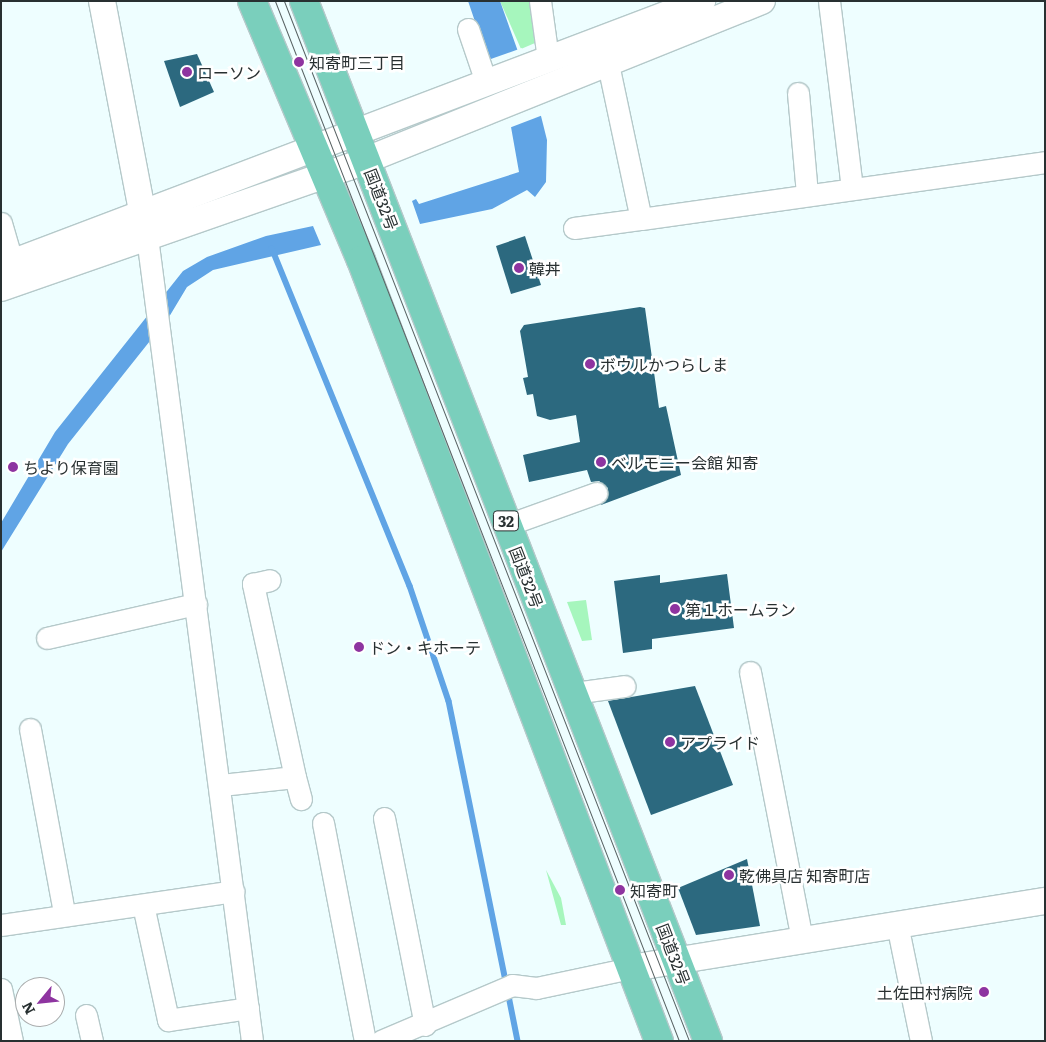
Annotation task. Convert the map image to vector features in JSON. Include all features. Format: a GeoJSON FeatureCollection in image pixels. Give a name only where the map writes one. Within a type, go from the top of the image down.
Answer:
{"type":"FeatureCollection","features":[{"type":"Feature","properties":{"kind":"highway"},"geometry":{"type":"LineString","coordinates":[[246,1],[270,43]]}},
{"type":"Feature","properties":{"kind":"highway","name":"32"},"geometry":{"type":"LineString","coordinates":[[252,1],[316,148],[659,1041]]}},
{"type":"Feature","properties":{"kind":"highway","name":"国道32号"},"geometry":{"type":"LineString","coordinates":[[304,1],[368,160],[507,525],[708,1041]]}},
{"type":"Feature","properties":{"kind":"street"},"geometry":{"type":"LineString","coordinates":[[102,1],[145,226],[221,785],[252,1041]]}},
{"type":"Feature","properties":{"kind":"street"},"geometry":{"type":"LineString","coordinates":[[540,1],[544,60]]}},
{"type":"Feature","properties":{"kind":"street"},"geometry":{"type":"LineString","coordinates":[[145,226],[316,148],[702,1]]}},
{"type":"Feature","properties":{"kind":"street"},"geometry":{"type":"LineString","coordinates":[[1,223],[8,275],[145,226],[326,175],[368,160],[546,90],[762,1]]}},
{"type":"Feature","properties":{"kind":"street"},"geometry":{"type":"LineString","coordinates":[[829,1],[852,188]]}},
{"type":"Feature","properties":{"kind":"street"},"geometry":{"type":"LineString","coordinates":[[468,29],[488,81]]}},
{"type":"Feature","properties":{"kind":"street"},"geometry":{"type":"LineString","coordinates":[[608,64],[641,219]]}},
{"type":"Feature","properties":{"kind":"street"},"geometry":{"type":"LineString","coordinates":[[798,93],[807,194]]}},
{"type":"Feature","properties":{"kind":"street"},"geometry":{"type":"LineString","coordinates":[[574,228],[1045,162]]}},
{"type":"Feature","properties":{"kind":"street"},"geometry":{"type":"LineString","coordinates":[[507,525],[596,493]]}},
{"type":"Feature","properties":{"kind":"street"},"geometry":{"type":"LineString","coordinates":[[270,580],[252,584],[301,799]]}},
{"type":"Feature","properties":{"kind":"street"},"geometry":{"type":"LineString","coordinates":[[47,638],[196,604]]}},
{"type":"Feature","properties":{"kind":"street"},"geometry":{"type":"LineString","coordinates":[[750,672],[802,939]]}},
{"type":"Feature","properties":{"kind":"street"},"geometry":{"type":"LineString","coordinates":[[574,693],[625,686]]}},
{"type":"Feature","properties":{"kind":"street"},"geometry":{"type":"LineString","coordinates":[[30,730],[64,912]]}},
{"type":"Feature","properties":{"kind":"street"},"geometry":{"type":"LineString","coordinates":[[221,785],[295,777]]}},
{"type":"Feature","properties":{"kind":"street"},"geometry":{"type":"LineString","coordinates":[[384,818],[424,1024]]}},
{"type":"Feature","properties":{"kind":"street"},"geometry":{"type":"LineString","coordinates":[[322,823],[365,1041]]}},
{"type":"Feature","properties":{"kind":"street"},"geometry":{"type":"LineString","coordinates":[[1,925],[64,912],[143,905],[234,891]]}},
{"type":"Feature","properties":{"kind":"street"},"geometry":{"type":"LineString","coordinates":[[382,1041],[505,988],[536,988],[676,960],[1045,901]]}},
{"type":"Feature","properties":{"kind":"street"},"geometry":{"type":"LineString","coordinates":[[143,905],[168,1020],[248,1008]]}},
{"type":"Feature","properties":{"kind":"street"},"geometry":{"type":"LineString","coordinates":[[896,924],[921,1041]]}},
{"type":"Feature","properties":{"kind":"street"},"geometry":{"type":"LineString","coordinates":[[1,989],[12,1041]]}},
{"type":"Feature","properties":{"kind":"street"},"geometry":{"type":"LineString","coordinates":[[86,1015],[92,1041]]}},
{"type":"Feature","properties":{"kind":"green space"},"geometry":{"type":"Polygon","coordinates":[[[500,1],[532,1],[535,43],[521,49],[500,1]]]}},
{"type":"Feature","properties":{"kind":"green space"},"geometry":{"type":"Polygon","coordinates":[[[586,600],[592,640],[582,641],[567,602],[586,600]]]}},
{"type":"Feature","properties":{"kind":"green space"},"geometry":{"type":"Polygon","coordinates":[[[546,870],[561,898],[566,925],[561,925],[546,870]]]}},
{"type":"Feature","properties":{"kind":"water"},"geometry":{"type":"Polygon","coordinates":[[[468,1],[500,1],[541,116],[547,140],[546,182],[535,197],[527,190],[492,209],[420,224],[412,201],[416,199],[419,204],[519,172],[511,127],[468,1]]]}},
{"type":"Feature","properties":{"kind":"water"},"geometry":{"type":"Polygon","coordinates":[[[313,226],[321,245],[213,270],[187,287],[169,317],[68,444],[1,552],[1,523],[55,432],[183,271],[207,257],[266,236],[313,226]]]}},
{"type":"Feature","properties":{"kind":"pier"},"geometry":{"type":"Polygon","coordinates":[[[522,48],[543,115],[509,128],[488,60],[522,48]]]}},
{"type":"Feature","properties":{"kind":"building","name":"ローソン"},"geometry":{"type":"Polygon","coordinates":[[[197,54],[214,92],[180,107],[164,61],[197,54]]]}},
{"type":"Feature","properties":{"kind":"building","name":"韓丼"},"geometry":{"type":"Polygon","coordinates":[[[525,236],[541,285],[511,294],[496,246],[525,236]]]}},
{"type":"Feature","properties":{"kind":"building"},"geometry":{"type":"Polygon","coordinates":[[[640,307],[645,308],[659,408],[666,406],[681,475],[601,505],[608,488],[599,481],[591,482],[587,470],[529,482],[523,455],[580,442],[576,415],[550,420],[537,416],[533,394],[527,395],[523,378],[528,377],[520,331],[524,325],[640,307]]]}},
{"type":"Feature","properties":{"kind":"building","name":"第１ホームラン"},"geometry":{"type":"Polygon","coordinates":[[[727,574],[734,628],[652,639],[652,649],[623,653],[614,581],[660,575],[660,583],[727,574]]]}},
{"type":"Feature","properties":{"kind":"building","name":"アプライド"},"geometry":{"type":"Polygon","coordinates":[[[695,686],[733,785],[651,815],[608,701],[695,686]]]}},
{"type":"Feature","properties":{"kind":"building","name":"乾佛具店 知寄町店"},"geometry":{"type":"Polygon","coordinates":[[[747,859],[760,926],[696,935],[678,888],[747,859]]]}},
{"type":"Feature","properties":{"kind":"waterway"},"geometry":{"type":"LineString","coordinates":[[272,248],[410,586],[449,701],[506,982]]}},
{"type":"Feature","properties":{"kind":"waterway"},"geometry":{"type":"LineString","coordinates":[[508,991],[518,1041]]}},
{"type":"Feature","properties":{"kind":"tram line"},"geometry":{"type":"LineString","coordinates":[[275,1],[679,1041]]}},
{"type":"Feature","properties":{"kind":"tram line"},"geometry":{"type":"LineString","coordinates":[[284,1],[689,1041]]}},
{"type":"Feature","properties":{"kind":"place","name":"知寄町三丁目"},"geometry":{"type":"Point","coordinates":[299,62]}},
{"type":"Feature","properties":{"kind":"place","name":"ローソン"},"geometry":{"type":"Point","coordinates":[187,72]}},
{"type":"Feature","properties":{"kind":"place","name":"韓丼"},"geometry":{"type":"Point","coordinates":[519,268]}},
{"type":"Feature","properties":{"kind":"place","name":"ボウルかつらしま"},"geometry":{"type":"Point","coordinates":[590,364]}},
{"type":"Feature","properties":{"kind":"place","name":"ベルモニー会館 知寄"},"geometry":{"type":"Point","coordinates":[601,462]}},
{"type":"Feature","properties":{"kind":"place","name":"ちより保育園"},"geometry":{"type":"Point","coordinates":[13,467]}},
{"type":"Feature","properties":{"kind":"place","name":"第１ホームラン"},"geometry":{"type":"Point","coordinates":[675,609]}},
{"type":"Feature","properties":{"kind":"place","name":"ドン・キホーテ"},"geometry":{"type":"Point","coordinates":[359,647]}},
{"type":"Feature","properties":{"kind":"place","name":"アプライド"},"geometry":{"type":"Point","coordinates":[670,742]}},
{"type":"Feature","properties":{"kind":"place","name":"乾佛具店 知寄町店"},"geometry":{"type":"Point","coordinates":[729,875]}},
{"type":"Feature","properties":{"kind":"place","name":"知寄町"},"geometry":{"type":"Point","coordinates":[620,890]}},
{"type":"Feature","properties":{"kind":"place","name":"土佐田村病院"},"geometry":{"type":"Point","coordinates":[984,992]}}]}
